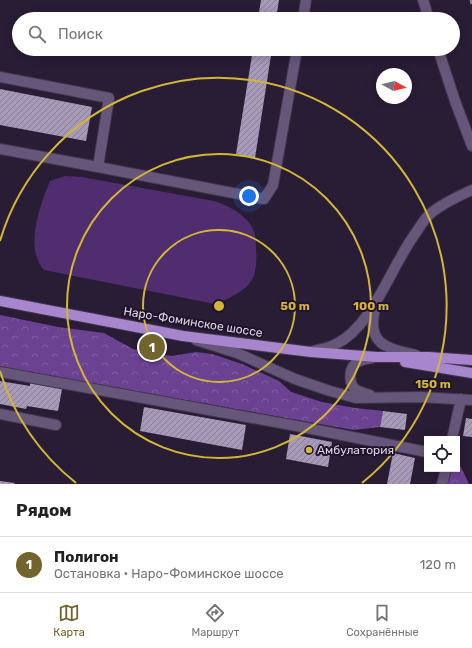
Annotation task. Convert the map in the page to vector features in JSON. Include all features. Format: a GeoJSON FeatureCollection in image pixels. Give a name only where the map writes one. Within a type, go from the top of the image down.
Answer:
{"type":"FeatureCollection","features":[{"type":"Feature","properties":{"kind":"main road","name":"Наро-Фоминское шоссе"},"geometry":{"type":"LineString","coordinates":[[0,301],[183,336],[311,352],[380,357],[428,357],[472,360]]}},
{"type":"Feature","properties":{"kind":"main road","name":"Наро-Фоминское шоссе"},"geometry":{"type":"LineString","coordinates":[[380,357],[472,373]]}},
{"type":"Feature","properties":{"kind":"street"},"geometry":{"type":"LineString","coordinates":[[304,12],[306,0]]}},
{"type":"Feature","properties":{"kind":"street"},"geometry":{"type":"LineString","coordinates":[[423,0],[427,12]]}},
{"type":"Feature","properties":{"kind":"street"},"geometry":{"type":"LineString","coordinates":[[0,149],[264,199],[273,185],[296,56]]}},
{"type":"Feature","properties":{"kind":"street"},"geometry":{"type":"LineString","coordinates":[[440,56],[454,101],[472,146]]}},
{"type":"Feature","properties":{"kind":"street"},"geometry":{"type":"LineString","coordinates":[[0,77],[109,98],[98,167]]}},
{"type":"Feature","properties":{"kind":"street"},"geometry":{"type":"LineString","coordinates":[[311,352],[336,345],[345,339],[356,328],[378,299],[406,247],[429,214],[472,190]]}},
{"type":"Feature","properties":{"kind":"street"},"geometry":{"type":"LineString","coordinates":[[378,299],[372,324],[380,343],[392,350],[428,357]]}},
{"type":"Feature","properties":{"kind":"street"},"geometry":{"type":"LineString","coordinates":[[183,336],[237,353],[295,379],[356,398],[420,397],[472,400]]}},
{"type":"Feature","properties":{"kind":"street"},"geometry":{"type":"LineString","coordinates":[[380,357],[361,360],[354,365],[351,374],[351,381],[354,388],[360,392],[380,397]]}},
{"type":"Feature","properties":{"kind":"street"},"geometry":{"type":"LineString","coordinates":[[0,372],[424,451]]}},
{"type":"Feature","properties":{"kind":"street"},"geometry":{"type":"LineString","coordinates":[[453,436],[461,399]]}},
{"type":"Feature","properties":{"kind":"street"},"geometry":{"type":"LineString","coordinates":[[0,414],[56,425]]}},
{"type":"Feature","properties":{"kind":"street"},"geometry":{"type":"LineString","coordinates":[[442,484],[445,472]]}},
{"type":"Feature","properties":{"kind":"green space"},"geometry":{"type":"Polygon","coordinates":[[[0,315],[58,327],[104,333],[133,349],[172,356],[196,352],[212,354],[242,364],[279,381],[291,392],[322,402],[383,411],[380,427],[354,430],[0,367],[0,315]]]}},
{"type":"Feature","properties":{"kind":"green space"},"geometry":{"type":"Polygon","coordinates":[[[461,467],[469,484],[447,484],[449,472],[460,472],[461,467]]]}},
{"type":"Feature","properties":{"kind":"shaded area"},"geometry":{"type":"Polygon","coordinates":[[[65,176],[82,177],[214,201],[233,209],[249,223],[255,235],[256,261],[253,278],[241,291],[232,297],[215,304],[44,270],[38,261],[35,250],[34,238],[38,214],[50,181],[65,176]]]}},
{"type":"Feature","properties":{"kind":"building"},"geometry":{"type":"Polygon","coordinates":[[[261,0],[279,0],[277,12],[259,12],[261,0]]]}},
{"type":"Feature","properties":{"kind":"building"},"geometry":{"type":"Polygon","coordinates":[[[252,56],[271,56],[255,158],[236,154],[252,56]]]}},
{"type":"Feature","properties":{"kind":"building"},"geometry":{"type":"Polygon","coordinates":[[[0,89],[92,107],[86,141],[0,125],[0,89]]]}},
{"type":"Feature","properties":{"kind":"building"},"geometry":{"type":"Polygon","coordinates":[[[0,381],[30,386],[30,383],[62,389],[58,411],[27,406],[26,409],[0,404],[0,381]]]}},
{"type":"Feature","properties":{"kind":"building"},"geometry":{"type":"Polygon","coordinates":[[[144,407],[246,425],[242,450],[140,431],[144,407]]]}},
{"type":"Feature","properties":{"kind":"building"},"geometry":{"type":"Polygon","coordinates":[[[383,411],[407,414],[405,430],[380,427],[383,411]]]}},
{"type":"Feature","properties":{"kind":"building"},"geometry":{"type":"Polygon","coordinates":[[[466,418],[472,419],[472,437],[463,436],[466,418]]]}},
{"type":"Feature","properties":{"kind":"building","name":"Амбулатория"},"geometry":{"type":"Polygon","coordinates":[[[290,434],[332,442],[328,467],[286,459],[290,434]]]}},
{"type":"Feature","properties":{"kind":"building"},"geometry":{"type":"Polygon","coordinates":[[[393,453],[415,458],[410,484],[387,484],[393,453]]]}},
{"type":"Feature","properties":{"kind":"building"},"geometry":{"type":"Polygon","coordinates":[[[0,481],[15,483],[0,484],[0,481]]]}},
{"type":"Feature","properties":{"kind":"railway"},"geometry":{"type":"LineString","coordinates":[[471,0],[472,4]]}},
{"type":"Feature","properties":{"kind":"place","name":"Полигон"},"geometry":{"type":"Point","coordinates":[152,347]}},
{"type":"Feature","properties":{"kind":"place","name":"Амбулатория"},"geometry":{"type":"Point","coordinates":[309,450]}}]}
